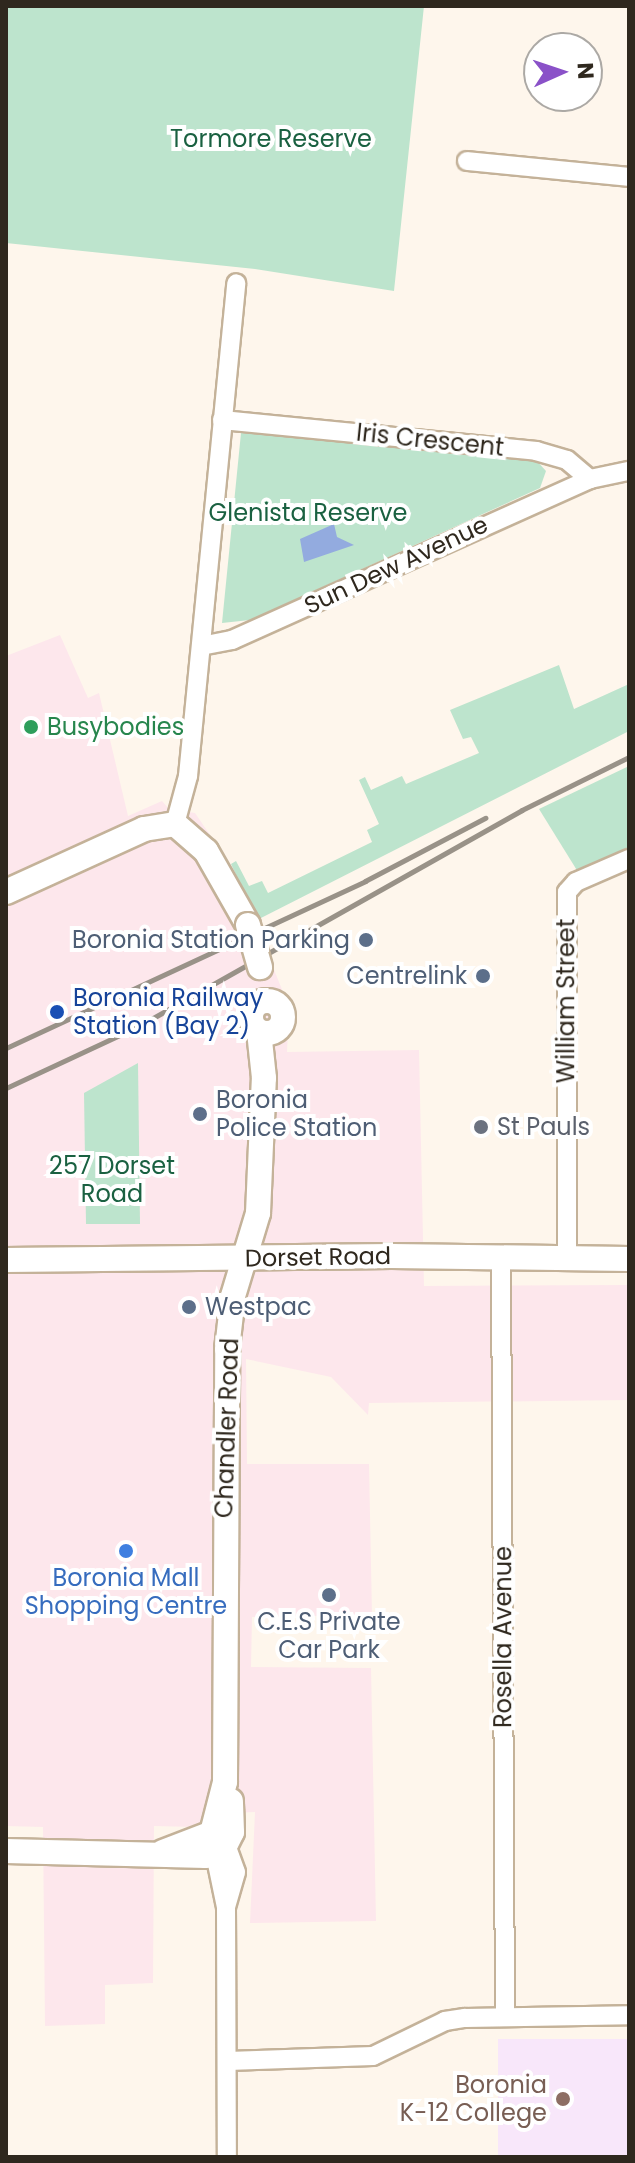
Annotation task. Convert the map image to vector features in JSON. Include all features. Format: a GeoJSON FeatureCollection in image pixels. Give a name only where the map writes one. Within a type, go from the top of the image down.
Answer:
{"type":"FeatureCollection","features":[{"type":"Feature","properties":{"kind":"main road"},"geometry":{"type":"LineString","coordinates":[[6,892],[144,829],[175,824]]}},
{"type":"Feature","properties":{"kind":"main road","name":"Chandler Road"},"geometry":{"type":"LineString","coordinates":[[175,824],[206,851],[248,925],[268,1003],[283,1017],[268,1031],[258,1213],[233,1296],[224,1405],[225,1782],[218,1844]]}},
{"type":"Feature","properties":{"kind":"main road","name":"Dorset Road"},"geometry":{"type":"LineString","coordinates":[[6,1260],[629,1259]]}},
{"type":"Feature","properties":{"kind":"main road"},"geometry":{"type":"LineString","coordinates":[[6,1851],[163,1852],[218,1844]]}},
{"type":"Feature","properties":{"kind":"street"},"geometry":{"type":"LineString","coordinates":[[467,161],[629,177]]}},
{"type":"Feature","properties":{"kind":"street"},"geometry":{"type":"LineString","coordinates":[[175,824],[188,776],[236,283]]}},
{"type":"Feature","properties":{"kind":"street","name":"Iris Crescent"},"geometry":{"type":"LineString","coordinates":[[222,420],[536,451],[567,460],[590,479]]}},
{"type":"Feature","properties":{"kind":"street"},"geometry":{"type":"LineString","coordinates":[[590,479],[629,471]]}},
{"type":"Feature","properties":{"kind":"street","name":"Sun Dew Avenue"},"geometry":{"type":"LineString","coordinates":[[201,646],[232,640],[590,479]]}},
{"type":"Feature","properties":{"kind":"street","name":"William Street"},"geometry":{"type":"LineString","coordinates":[[567,1259],[569,887],[629,859]]}},
{"type":"Feature","properties":{"kind":"street","name":"Rosella Avenue"},"geometry":{"type":"LineString","coordinates":[[501,1257],[505,2017]]}},
{"type":"Feature","properties":{"kind":"street","name":"Chandler Road"},"geometry":{"type":"LineString","coordinates":[[218,1844],[236,1872],[226,1907],[227,2157]]}},
{"type":"Feature","properties":{"kind":"street"},"geometry":{"type":"LineString","coordinates":[[228,2061],[373,2056],[445,2021],[629,2015]]}},
{"type":"Feature","properties":{"kind":"shaded area"},"geometry":{"type":"Polygon","coordinates":[[[60,635],[88,698],[99,693],[128,816],[162,801],[169,809],[195,813],[234,870],[289,1007],[287,1052],[419,1050],[424,1286],[629,1285],[629,1400],[369,1403],[368,1415],[331,1377],[246,1359],[247,1464],[369,1464],[372,1615],[252,1617],[251,1667],[371,1668],[376,1921],[250,1923],[255,1812],[208,1814],[196,1827],[154,1826],[153,1983],[105,1985],[105,2024],[45,2026],[43,1827],[6,1826],[6,656],[60,635]]]}},
{"type":"Feature","properties":{"kind":"shaded area","name":"Boronia K-12 College"},"geometry":{"type":"Polygon","coordinates":[[[498,2039],[629,2039],[629,2157],[498,2157],[498,2039]]]}},
{"type":"Feature","properties":{"kind":"green space","name":"Tormore Reserve"},"geometry":{"type":"Polygon","coordinates":[[[6,6],[424,6],[394,291],[255,269],[6,243],[6,6]]]}},
{"type":"Feature","properties":{"kind":"green space","name":"Glenista Reserve"},"geometry":{"type":"Polygon","coordinates":[[[241,433],[535,459],[546,471],[540,488],[250,620],[222,623],[241,433]]]}},
{"type":"Feature","properties":{"kind":"green space"},"geometry":{"type":"Polygon","coordinates":[[[559,665],[574,709],[629,684],[629,731],[257,920],[231,864],[236,861],[249,886],[262,881],[268,893],[372,842],[367,830],[379,824],[359,780],[365,777],[371,790],[402,776],[406,784],[479,753],[471,737],[463,739],[450,710],[559,665]]]}},
{"type":"Feature","properties":{"kind":"green space"},"geometry":{"type":"Polygon","coordinates":[[[629,766],[629,847],[578,872],[539,809],[629,766]]]}},
{"type":"Feature","properties":{"kind":"green space","name":"257 Dorset Road"},"geometry":{"type":"Polygon","coordinates":[[[138,1063],[140,1224],[86,1224],[84,1093],[138,1063]]]}},
{"type":"Feature","properties":{"kind":"water"},"geometry":{"type":"Polygon","coordinates":[[[334,524],[337,537],[354,545],[304,562],[300,539],[334,524]]]}},
{"type":"Feature","properties":{"kind":"railway"},"geometry":{"type":"LineString","coordinates":[[6,1088],[137,1027],[522,810],[629,757]]}},
{"type":"Feature","properties":{"kind":"railway"},"geometry":{"type":"LineString","coordinates":[[6,1048],[365,881],[485,818]]}},
{"type":"Feature","properties":{"kind":"place","name":"Busybodies"},"geometry":{"type":"Point","coordinates":[31,727]}},
{"type":"Feature","properties":{"kind":"place","name":"Boronia Station Parking"},"geometry":{"type":"Point","coordinates":[366,940]}},
{"type":"Feature","properties":{"kind":"place","name":"Centrelink"},"geometry":{"type":"Point","coordinates":[483,976]}},
{"type":"Feature","properties":{"kind":"place","name":"Boronia Railway Station (Bay 2)"},"geometry":{"type":"Point","coordinates":[57,1012]}},
{"type":"Feature","properties":{"kind":"place","name":"Boronia Police Station"},"geometry":{"type":"Point","coordinates":[200,1114]}},
{"type":"Feature","properties":{"kind":"place","name":"St Pauls"},"geometry":{"type":"Point","coordinates":[481,1127]}},
{"type":"Feature","properties":{"kind":"place","name":"Westpac"},"geometry":{"type":"Point","coordinates":[189,1307]}},
{"type":"Feature","properties":{"kind":"place","name":"Boronia Mall Shopping Centre"},"geometry":{"type":"Point","coordinates":[126,1551]}},
{"type":"Feature","properties":{"kind":"place","name":"C.E.S Private Car Park"},"geometry":{"type":"Point","coordinates":[329,1595]}},
{"type":"Feature","properties":{"kind":"place","name":"Boronia K-12 College"},"geometry":{"type":"Point","coordinates":[563,2099]}}]}
